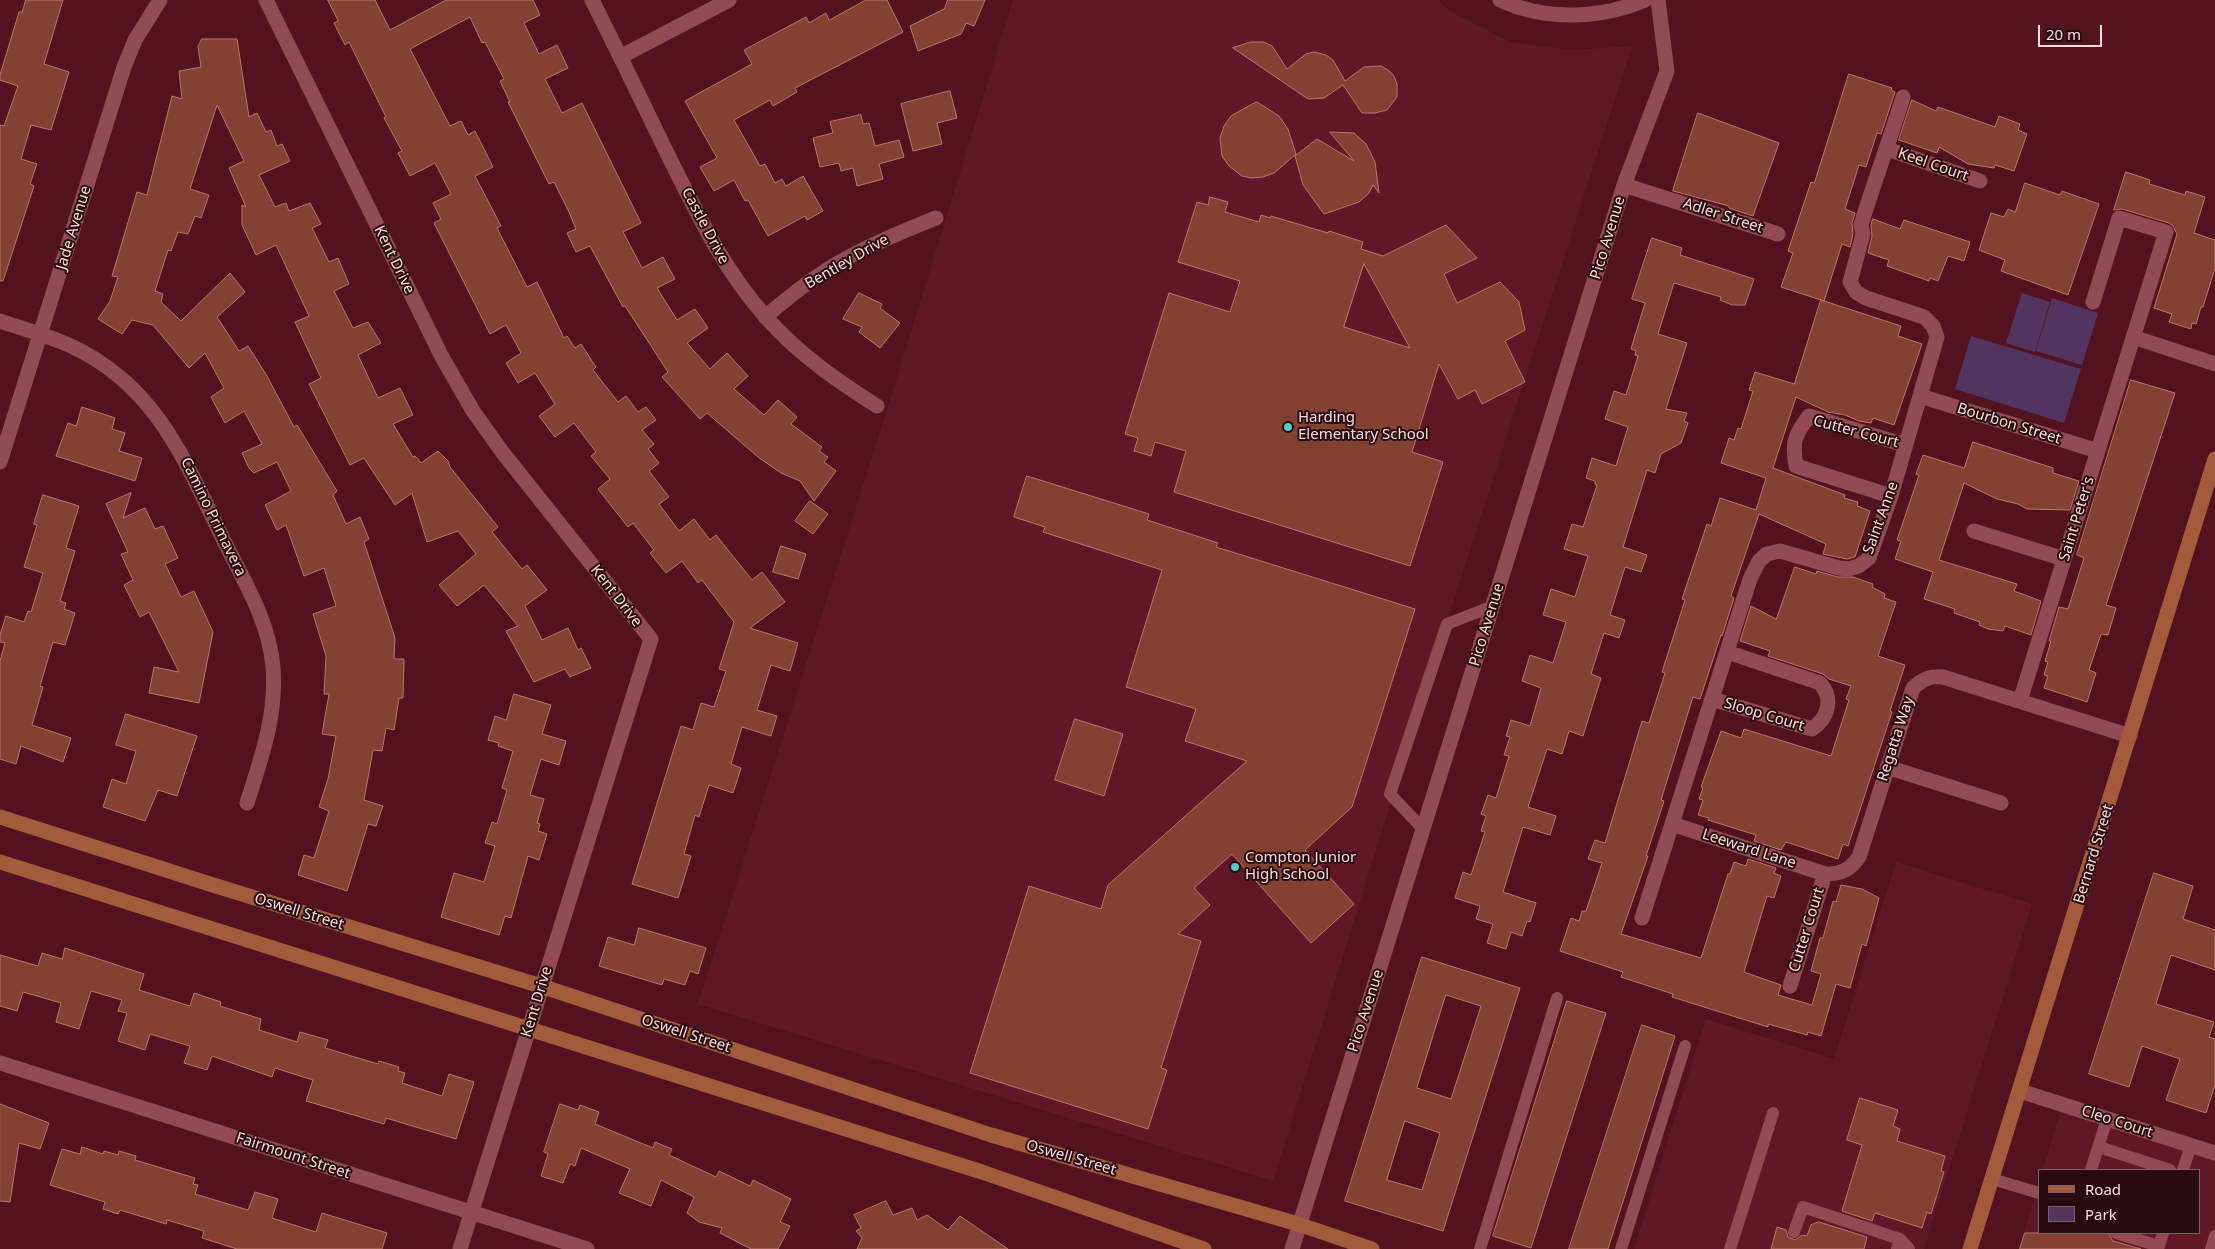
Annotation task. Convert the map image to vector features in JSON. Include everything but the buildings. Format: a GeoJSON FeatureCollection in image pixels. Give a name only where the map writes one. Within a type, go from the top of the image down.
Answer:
{"type":"FeatureCollection","features":[{"type":"Feature","properties":{"kind":"main road","name":"Bernard Street"},"geometry":{"type":"LineString","coordinates":[[1970,1249],[2215,459]]}},
{"type":"Feature","properties":{"kind":"main road","name":"Oswell Street"},"geometry":{"type":"LineString","coordinates":[[0,817],[541,986],[991,1136],[1298,1224],[1372,1249]]}},
{"type":"Feature","properties":{"kind":"main road"},"geometry":{"type":"LineString","coordinates":[[0,862],[982,1172],[1204,1249]]}},
{"type":"Feature","properties":{"kind":"street","name":"Jade Avenue"},"geometry":{"type":"LineString","coordinates":[[0,462],[124,67],[135,40],[160,0]]}},
{"type":"Feature","properties":{"kind":"street","name":"Kent Drive"},"geometry":{"type":"LineString","coordinates":[[266,0],[442,357],[473,411],[502,453],[651,639],[460,1249]]}},
{"type":"Feature","properties":{"kind":"street","name":"Castle Drive"},"geometry":{"type":"LineString","coordinates":[[592,0],[710,240],[734,278],[765,317],[796,349],[831,377],[877,406]]}},
{"type":"Feature","properties":{"kind":"street"},"geometry":{"type":"LineString","coordinates":[[620,57],[729,0]]}},
{"type":"Feature","properties":{"kind":"street"},"geometry":{"type":"LineString","coordinates":[[1500,0],[1540,13],[1572,16],[1628,7],[1645,0]]}},
{"type":"Feature","properties":{"kind":"street","name":"Pico Avenue"},"geometry":{"type":"LineString","coordinates":[[1292,1249],[1298,1224],[1624,185],[1667,71],[1658,0]]}},
{"type":"Feature","properties":{"kind":"street"},"geometry":{"type":"LineString","coordinates":[[1887,149],[1903,97]]}},
{"type":"Feature","properties":{"kind":"street","name":"Keel Court"},"geometry":{"type":"LineString","coordinates":[[1887,149],[1980,181]]}},
{"type":"Feature","properties":{"kind":"street","name":"Saint Anne"},"geometry":{"type":"LineString","coordinates":[[1642,918],[1750,578],[1759,560],[1767,554],[1780,551],[1848,570],[1860,566],[1868,558],[1891,496],[1935,347],[1936,337],[1933,326],[1924,317],[1866,298],[1856,292],[1850,282],[1863,234],[1861,225],[1880,161],[1887,149]]}},
{"type":"Feature","properties":{"kind":"street","name":"Adler Street"},"geometry":{"type":"LineString","coordinates":[[1624,185],[1778,234]]}},
{"type":"Feature","properties":{"kind":"street","name":"Bentley Drive"},"geometry":{"type":"LineString","coordinates":[[765,317],[797,290],[839,262],[884,238],[936,218]]}},
{"type":"Feature","properties":{"kind":"street","name":"Saint Peter's"},"geometry":{"type":"LineString","coordinates":[[2020,701],[2166,232],[2119,218],[2093,302]]}},
{"type":"Feature","properties":{"kind":"street","name":"Camino Primavera"},"geometry":{"type":"LineString","coordinates":[[0,321],[72,346],[101,362],[130,386],[156,413],[175,440],[256,604],[267,636],[273,666],[274,693],[271,724],[247,803]]}},
{"type":"Feature","properties":{"kind":"street"},"geometry":{"type":"LineString","coordinates":[[2133,337],[2215,364]]}},
{"type":"Feature","properties":{"kind":"street","name":"Bourbon Street"},"geometry":{"type":"LineString","coordinates":[[1920,396],[2098,451]]}},
{"type":"Feature","properties":{"kind":"street","name":"Cutter Court"},"geometry":{"type":"LineString","coordinates":[[1891,496],[1796,466],[1793,448],[1797,432],[1810,416],[1905,445]]}},
{"type":"Feature","properties":{"kind":"street"},"geometry":{"type":"LineString","coordinates":[[1974,531],[2064,560]]}},
{"type":"Feature","properties":{"kind":"street","name":"Sloop Court"},"geometry":{"type":"LineString","coordinates":[[1712,699],[1812,729],[1822,723],[1828,705],[1826,690],[1820,683],[1727,652]]}},
{"type":"Feature","properties":{"kind":"street","name":"Regatta Way"},"geometry":{"type":"LineString","coordinates":[[1825,874],[1844,872],[1853,866],[1859,856],[1913,688],[1922,680],[1932,676],[1943,677],[2130,736]]}},
{"type":"Feature","properties":{"kind":"street"},"geometry":{"type":"LineString","coordinates":[[1887,767],[2002,803]]}},
{"type":"Feature","properties":{"kind":"street","name":"Leeward Lane"},"geometry":{"type":"LineString","coordinates":[[1672,824],[1825,874]]}},
{"type":"Feature","properties":{"kind":"street","name":"Cutter Court"},"geometry":{"type":"LineString","coordinates":[[1790,986],[1825,874]]}},
{"type":"Feature","properties":{"kind":"street","name":"Fairmount Street"},"geometry":{"type":"LineString","coordinates":[[0,1063],[587,1249]]}},
{"type":"Feature","properties":{"kind":"street","name":"Cleo Court"},"geometry":{"type":"LineString","coordinates":[[2020,1091],[2215,1153]]}},
{"type":"Feature","properties":{"kind":"lane"},"geometry":{"type":"LineString","coordinates":[[1423,829],[1390,794],[1447,624],[1493,606]]}},
{"type":"Feature","properties":{"kind":"lane"},"geometry":{"type":"LineString","coordinates":[[1480,1249],[1558,998]]}},
{"type":"Feature","properties":{"kind":"lane"},"geometry":{"type":"LineString","coordinates":[[1621,1249],[1684,1046]]}},
{"type":"Feature","properties":{"kind":"lane"},"geometry":{"type":"LineString","coordinates":[[1730,1249],[1773,1114]]}},
{"type":"Feature","properties":{"kind":"lane"},"geometry":{"type":"LineString","coordinates":[[2092,1169],[2108,1119]]}},
{"type":"Feature","properties":{"kind":"lane"},"geometry":{"type":"LineString","coordinates":[[2183,1169],[2191,1145]]}},
{"type":"Feature","properties":{"kind":"lane"},"geometry":{"type":"LineString","coordinates":[[2099,1148],[2167,1169]]}},
{"type":"Feature","properties":{"kind":"lane"},"geometry":{"type":"LineString","coordinates":[[1992,1179],[2038,1194]]}},
{"type":"Feature","properties":{"kind":"lane"},"geometry":{"type":"LineString","coordinates":[[1794,1232],[1803,1207],[1909,1249]]}},
{"type":"Feature","properties":{"kind":"lane"},"geometry":{"type":"LineString","coordinates":[[2119,1234],[2159,1246],[2163,1234]]}},
{"type":"Feature","properties":{"kind":"lane"},"geometry":{"type":"LineString","coordinates":[[2211,1249],[2215,1236]]}},
{"type":"Feature","properties":{"kind":"shaded area"},"geometry":{"type":"Polygon","coordinates":[[[1013,0],[1438,0],[1448,10],[1510,42],[1570,50],[1632,46],[1453,603],[1273,1181],[698,1004],[887,410],[1013,0]]]}},
{"type":"Feature","properties":{"kind":"shaded area"},"geometry":{"type":"Polygon","coordinates":[[[1896,862],[2032,904],[1924,1249],[1634,1249],[1706,1019],[1834,1059],[1896,862]]]}},
{"type":"Feature","properties":{"kind":"shaded area"},"geometry":{"type":"Polygon","coordinates":[[[2061,1109],[2215,1160],[2215,1249],[2019,1249],[2038,1186],[2038,1234],[2200,1234],[2200,1169],[2043,1169],[2061,1109]]]}},
{"type":"Feature","properties":{"kind":"green space"},"geometry":{"type":"Polygon","coordinates":[[[2022,293],[2050,302],[2035,352],[2006,343],[2022,293]]]}},
{"type":"Feature","properties":{"kind":"green space"},"geometry":{"type":"Polygon","coordinates":[[[2052,298],[2098,313],[2082,365],[2036,351],[2052,298]]]}},
{"type":"Feature","properties":{"kind":"green space"},"geometry":{"type":"Polygon","coordinates":[[[1971,336],[2081,369],[2064,423],[1955,389],[1971,336]]]}},
{"type":"Feature","properties":{"kind":"place","name":"Harding Elementary School"},"geometry":{"type":"Point","coordinates":[1288,427]}},
{"type":"Feature","properties":{"kind":"place","name":"Compton Junior High School"},"geometry":{"type":"Point","coordinates":[1235,867]}}]}
